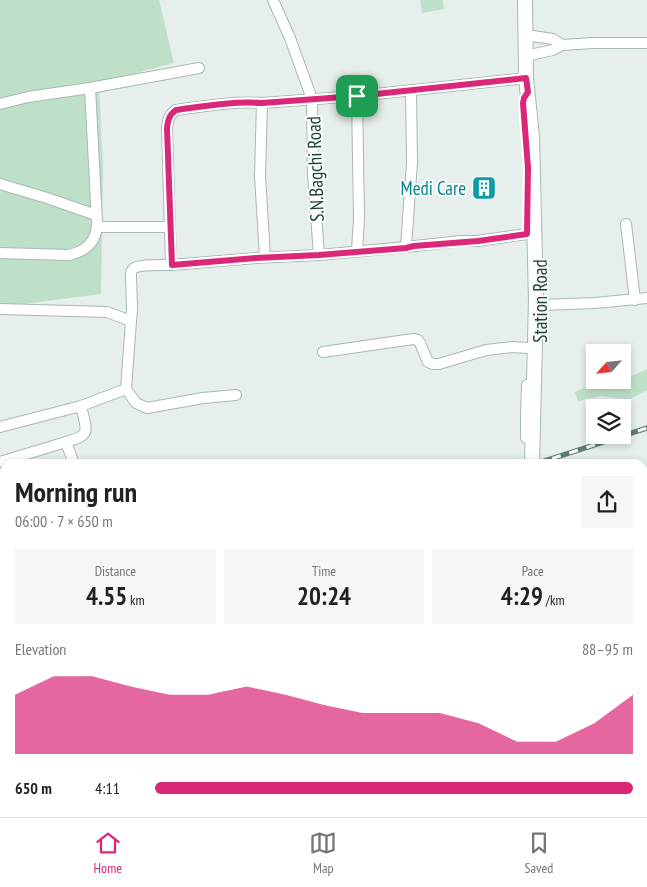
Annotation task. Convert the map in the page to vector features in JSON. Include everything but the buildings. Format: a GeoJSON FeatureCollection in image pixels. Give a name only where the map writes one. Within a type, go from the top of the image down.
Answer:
{"type":"FeatureCollection","features":[{"type":"Feature","properties":{"kind":"street","name":"S.N.Bagchi Road"},"geometry":{"type":"LineString","coordinates":[[273,0],[290,38],[312,99],[312,174],[319,255]]}},
{"type":"Feature","properties":{"kind":"street"},"geometry":{"type":"LineString","coordinates":[[524,0],[528,92],[523,103],[528,168],[527,234],[530,301],[526,415],[527,459]]}},
{"type":"Feature","properties":{"kind":"street"},"geometry":{"type":"LineString","coordinates":[[525,34],[553,39],[562,45]]}},
{"type":"Feature","properties":{"kind":"street"},"geometry":{"type":"LineString","coordinates":[[525,56],[554,50],[562,45],[647,43]]}},
{"type":"Feature","properties":{"kind":"street"},"geometry":{"type":"LineString","coordinates":[[0,104],[28,97],[199,68]]}},
{"type":"Feature","properties":{"kind":"street"},"geometry":{"type":"LineString","coordinates":[[172,265],[167,128],[169,117],[176,110],[215,104],[262,103],[357,96],[526,78]]}},
{"type":"Feature","properties":{"kind":"street"},"geometry":{"type":"LineString","coordinates":[[0,253],[69,255],[77,253],[91,243],[95,237],[97,227],[90,88]]}},
{"type":"Feature","properties":{"kind":"street"},"geometry":{"type":"LineString","coordinates":[[406,248],[412,163],[411,90]]}},
{"type":"Feature","properties":{"kind":"street","name":"Station Road"},"geometry":{"type":"LineString","coordinates":[[528,92],[533,96],[535,102],[538,162],[541,305],[536,416],[538,459]]}},
{"type":"Feature","properties":{"kind":"street","name":"Station Road"},"geometry":{"type":"LineString","coordinates":[[528,92],[532,137],[536,300],[532,459]]}},
{"type":"Feature","properties":{"kind":"street"},"geometry":{"type":"LineString","coordinates":[[357,96],[359,210],[357,252]]}},
{"type":"Feature","properties":{"kind":"street"},"geometry":{"type":"LineString","coordinates":[[262,103],[260,176],[265,257]]}},
{"type":"Feature","properties":{"kind":"street"},"geometry":{"type":"LineString","coordinates":[[0,184],[96,215]]}},
{"type":"Feature","properties":{"kind":"street"},"geometry":{"type":"LineString","coordinates":[[626,224],[635,300]]}},
{"type":"Feature","properties":{"kind":"street"},"geometry":{"type":"LineString","coordinates":[[97,227],[170,227]]}},
{"type":"Feature","properties":{"kind":"street"},"geometry":{"type":"LineString","coordinates":[[236,395],[203,398],[147,408],[136,403],[126,389],[132,310],[130,276],[135,268],[406,248],[527,234]]}},
{"type":"Feature","properties":{"kind":"street"},"geometry":{"type":"LineString","coordinates":[[541,305],[595,303],[647,298]]}},
{"type":"Feature","properties":{"kind":"street"},"geometry":{"type":"LineString","coordinates":[[0,309],[107,312],[131,321]]}},
{"type":"Feature","properties":{"kind":"street"},"geometry":{"type":"LineString","coordinates":[[323,352],[413,339],[418,340],[420,343],[428,362],[439,364],[486,350],[513,347],[528,348]]}},
{"type":"Feature","properties":{"kind":"street"},"geometry":{"type":"LineString","coordinates":[[0,427],[81,406],[126,389]]}},
{"type":"Feature","properties":{"kind":"street"},"geometry":{"type":"LineString","coordinates":[[10,459],[83,436],[86,427],[81,406]]}},
{"type":"Feature","properties":{"kind":"street"},"geometry":{"type":"LineString","coordinates":[[66,442],[72,459]]}},
{"type":"Feature","properties":{"kind":"green space"},"geometry":{"type":"Polygon","coordinates":[[[0,0],[159,0],[174,63],[99,83],[103,169],[101,294],[0,307],[0,0]]]}},
{"type":"Feature","properties":{"kind":"green space"},"geometry":{"type":"Polygon","coordinates":[[[420,0],[443,0],[444,9],[422,13],[420,0]]]}},
{"type":"Feature","properties":{"kind":"green space"},"geometry":{"type":"Polygon","coordinates":[[[647,369],[647,390],[631,399],[602,396],[578,401],[575,392],[586,387],[586,389],[631,389],[631,376],[647,369]]]}},
{"type":"Feature","properties":{"kind":"railway"},"geometry":{"type":"LineString","coordinates":[[551,459],[647,428]]}},
{"type":"Feature","properties":{"kind":"place","name":"Medi Care"},"geometry":{"type":"Point","coordinates":[484,188]}},
{"type":"Feature","properties":{"kind":"route"},"geometry":{"type":"LineString","coordinates":[[526,78],[528,92],[523,103],[528,168],[527,234],[406,248],[172,265],[167,128],[169,117],[172,113],[176,110],[215,104],[262,103],[357,96],[526,78]]}}]}
